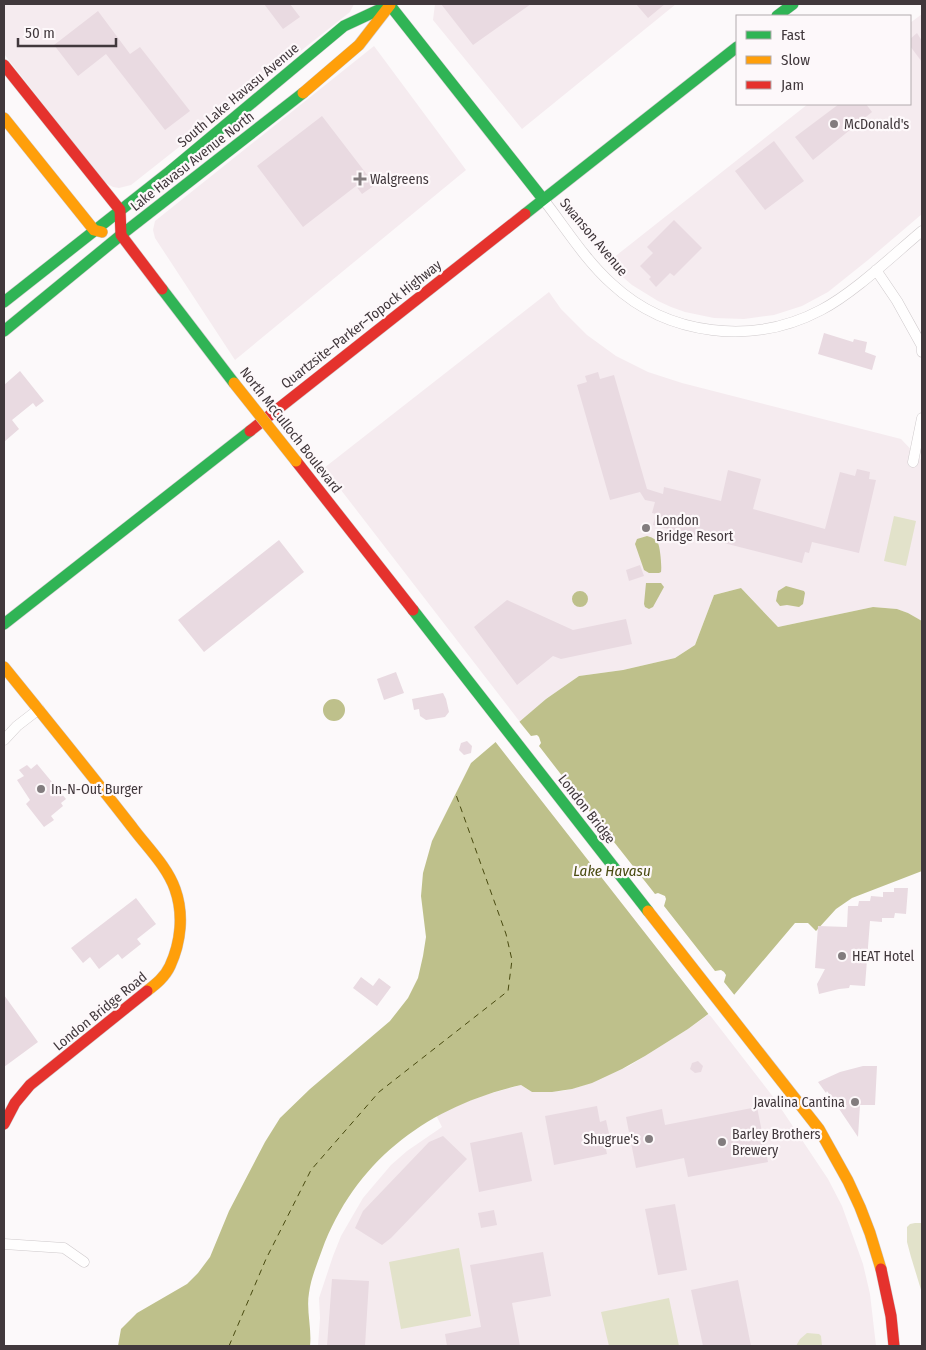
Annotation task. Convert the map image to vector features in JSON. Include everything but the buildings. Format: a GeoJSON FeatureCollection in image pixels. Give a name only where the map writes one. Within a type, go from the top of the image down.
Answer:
{"type":"FeatureCollection","features":[{"type":"Feature","properties":{"kind":"main road","name":"Swanson Avenue"},"geometry":{"type":"LineString","coordinates":[[390,4],[543,199]]}},
{"type":"Feature","properties":{"kind":"main road","name":"South Lake Havasu Avenue"},"geometry":{"type":"LineString","coordinates":[[94,230],[169,172],[344,26],[390,4]]}},
{"type":"Feature","properties":{"kind":"main road","name":"Lake Havasu Avenue North"},"geometry":{"type":"LineString","coordinates":[[4,331],[121,235],[325,75],[359,45],[390,4]]}},
{"type":"Feature","properties":{"kind":"main road"},"geometry":{"type":"LineString","coordinates":[[778,15],[793,4]]}},
{"type":"Feature","properties":{"kind":"main road","name":"Quartzsite–Parker–Topock Highway"},"geometry":{"type":"LineString","coordinates":[[4,624],[736,48]]}},
{"type":"Feature","properties":{"kind":"main road"},"geometry":{"type":"LineString","coordinates":[[4,64],[120,210],[121,235],[94,230],[4,118]]}},
{"type":"Feature","properties":{"kind":"main road"},"geometry":{"type":"LineString","coordinates":[[4,73],[15,78]]}},
{"type":"Feature","properties":{"kind":"main road"},"geometry":{"type":"LineString","coordinates":[[4,302],[94,230]]}},
{"type":"Feature","properties":{"kind":"main road","name":"North McCulloch Boulevard"},"geometry":{"type":"LineString","coordinates":[[121,235],[234,383],[438,643]]}},
{"type":"Feature","properties":{"kind":"main road","name":"London Bridge"},"geometry":{"type":"LineString","coordinates":[[438,643],[819,1129],[838,1158],[854,1188],[878,1252],[892,1319],[894,1346]]}},
{"type":"Feature","properties":{"kind":"main road","name":"London Bridge Road"},"geometry":{"type":"LineString","coordinates":[[4,667],[164,870],[175,888],[180,910],[181,930],[170,967],[159,982],[30,1085],[6,1109],[4,1124]]}},
{"type":"Feature","properties":{"kind":"street","name":"Swanson Avenue"},"geometry":{"type":"LineString","coordinates":[[543,199],[601,274],[625,296],[666,319],[713,331],[745,332],[776,327],[792,323],[813,314],[835,302],[922,231]]}},
{"type":"Feature","properties":{"kind":"street"},"geometry":{"type":"LineString","coordinates":[[876,270],[897,301],[922,346],[922,352]]}},
{"type":"Feature","properties":{"kind":"street"},"geometry":{"type":"LineString","coordinates":[[913,462],[922,418]]}},
{"type":"Feature","properties":{"kind":"street"},"geometry":{"type":"LineString","coordinates":[[4,740],[17,726],[39,709]]}},
{"type":"Feature","properties":{"kind":"street"},"geometry":{"type":"LineString","coordinates":[[4,1244],[64,1248],[84,1262]]}},
{"type":"Feature","properties":{"kind":"shaded area"},"geometry":{"type":"Polygon","coordinates":[[[4,4],[354,4],[350,12],[131,185],[119,188],[104,182],[4,54],[4,4]]]}},
{"type":"Feature","properties":{"kind":"shaded area"},"geometry":{"type":"Polygon","coordinates":[[[435,4],[676,4],[522,129],[433,20],[435,4]]]}},
{"type":"Feature","properties":{"kind":"shaded area"},"geometry":{"type":"Polygon","coordinates":[[[922,14],[922,214],[868,260],[828,292],[802,306],[774,315],[744,319],[714,318],[671,307],[632,285],[610,266],[608,262],[807,105],[911,105],[911,22],[922,14]]]}},
{"type":"Feature","properties":{"kind":"shaded area"},"geometry":{"type":"Polygon","coordinates":[[[374,46],[466,170],[235,360],[155,238],[153,230],[155,221],[374,46]]]}},
{"type":"Feature","properties":{"kind":"shaded area","name":"London Bridge Resort"},"geometry":{"type":"Polygon","coordinates":[[[549,292],[561,309],[587,335],[616,356],[648,372],[682,383],[901,439],[922,461],[922,621],[897,609],[873,607],[778,627],[741,588],[714,595],[695,645],[675,658],[623,670],[579,676],[546,699],[520,722],[324,468],[549,292]]]}},
{"type":"Feature","properties":{"kind":"shaded area"},"geometry":{"type":"Polygon","coordinates":[[[894,516],[916,521],[906,566],[884,561],[894,516]]]}},
{"type":"Feature","properties":{"kind":"shaded area"},"geometry":{"type":"Polygon","coordinates":[[[709,1014],[774,1098],[828,1179],[842,1206],[863,1264],[870,1294],[876,1346],[318,1346],[319,1298],[341,1236],[363,1198],[391,1165],[407,1151],[442,1127],[436,1115],[478,1097],[521,1085],[532,1092],[563,1091],[582,1086],[629,1066],[709,1014]]]}},
{"type":"Feature","properties":{"kind":"shaded area"},"geometry":{"type":"Polygon","coordinates":[[[915,1223],[922,1223],[922,1293],[907,1242],[907,1227],[915,1223]]]}},
{"type":"Feature","properties":{"kind":"shaded area"},"geometry":{"type":"Polygon","coordinates":[[[459,1248],[471,1316],[401,1329],[389,1262],[459,1248]]]}},
{"type":"Feature","properties":{"kind":"shaded area"},"geometry":{"type":"Polygon","coordinates":[[[669,1298],[679,1346],[609,1346],[601,1312],[669,1298]]]}},
{"type":"Feature","properties":{"kind":"shaded area"},"geometry":{"type":"Polygon","coordinates":[[[807,1333],[819,1334],[822,1346],[796,1346],[807,1333]]]}},
{"type":"Feature","properties":{"kind":"water"},"geometry":{"type":"Polygon","coordinates":[[[647,536],[655,539],[659,545],[661,572],[659,573],[649,573],[644,570],[635,544],[637,539],[647,536]]]}},
{"type":"Feature","properties":{"kind":"water"},"geometry":{"type":"Polygon","coordinates":[[[646,583],[661,583],[664,587],[653,607],[649,609],[644,604],[646,583]]]}},
{"type":"Feature","properties":{"kind":"water"},"geometry":{"type":"Polygon","coordinates":[[[786,586],[804,591],[803,604],[799,607],[780,606],[776,601],[778,591],[786,586]]]}},
{"type":"Feature","properties":{"kind":"water","name":"Lake Havasu"},"geometry":{"type":"Polygon","coordinates":[[[741,588],[778,627],[873,607],[897,609],[922,621],[922,871],[852,898],[836,909],[816,931],[808,923],[795,923],[734,995],[688,1029],[622,1069],[592,1083],[572,1089],[532,1092],[521,1085],[487,1094],[427,1122],[400,1141],[376,1163],[354,1189],[337,1218],[322,1250],[309,1293],[310,1346],[118,1346],[121,1329],[137,1313],[187,1284],[210,1257],[229,1211],[265,1142],[280,1118],[310,1089],[390,1021],[408,998],[418,978],[426,937],[421,896],[423,873],[432,841],[471,763],[546,699],[579,676],[623,670],[675,658],[695,645],[714,595],[741,588]]]}},
{"type":"Feature","properties":{"kind":"water"},"geometry":{"type":"Polygon","coordinates":[[[577,591],[583,591],[588,596],[586,605],[577,607],[572,602],[572,596],[577,591]]]}},
{"type":"Feature","properties":{"kind":"water"},"geometry":{"type":"Polygon","coordinates":[[[330,699],[338,699],[345,706],[345,714],[338,721],[330,721],[323,714],[323,706],[330,699]]]}},
{"type":"Feature","properties":{"kind":"pier"},"geometry":{"type":"Polygon","coordinates":[[[518,720],[531,736],[537,735],[539,737],[541,743],[539,746],[590,812],[594,811],[600,814],[599,823],[655,894],[658,893],[665,896],[664,906],[715,971],[721,970],[726,975],[724,982],[736,997],[710,1016],[494,740],[518,720]]]}},
{"type":"Feature","properties":{"kind":"ferry route"},"geometry":{"type":"LineString","coordinates":[[229,1346],[266,1259],[311,1170],[379,1092],[508,991],[512,960],[506,934],[455,792]]}},
{"type":"Feature","properties":{"kind":"traffic: fast"},"geometry":{"type":"LineString","coordinates":[[389,4],[543,199]]}},
{"type":"Feature","properties":{"kind":"traffic: fast"},"geometry":{"type":"LineString","coordinates":[[778,15],[793,4]]}},
{"type":"Feature","properties":{"kind":"traffic: fast"},"geometry":{"type":"LineString","coordinates":[[4,302],[169,172],[344,26],[387,6]]}},
{"type":"Feature","properties":{"kind":"traffic: fast"},"geometry":{"type":"LineString","coordinates":[[525,214],[736,48]]}},
{"type":"Feature","properties":{"kind":"traffic: fast"},"geometry":{"type":"LineString","coordinates":[[4,331],[121,235],[303,93]]}},
{"type":"Feature","properties":{"kind":"traffic: fast"},"geometry":{"type":"LineString","coordinates":[[162,289],[234,383]]}},
{"type":"Feature","properties":{"kind":"traffic: fast"},"geometry":{"type":"LineString","coordinates":[[4,624],[250,431]]}},
{"type":"Feature","properties":{"kind":"traffic: fast"},"geometry":{"type":"LineString","coordinates":[[413,610],[648,911]]}},
{"type":"Feature","properties":{"kind":"traffic: slow"},"geometry":{"type":"LineString","coordinates":[[303,93],[359,45],[390,5]]}},
{"type":"Feature","properties":{"kind":"traffic: slow"},"geometry":{"type":"LineString","coordinates":[[4,118],[94,230],[102,232]]}},
{"type":"Feature","properties":{"kind":"traffic: slow"},"geometry":{"type":"LineString","coordinates":[[234,383],[296,461]]}},
{"type":"Feature","properties":{"kind":"traffic: slow"},"geometry":{"type":"LineString","coordinates":[[4,667],[156,856],[167,872],[175,889],[180,908],[180,928],[177,947],[166,974],[147,991]]}},
{"type":"Feature","properties":{"kind":"traffic: slow"},"geometry":{"type":"LineString","coordinates":[[648,911],[819,1129],[860,1207],[881,1269]]}},
{"type":"Feature","properties":{"kind":"traffic: jam"},"geometry":{"type":"LineString","coordinates":[[4,65],[120,210],[121,235],[162,289]]}},
{"type":"Feature","properties":{"kind":"traffic: jam"},"geometry":{"type":"LineString","coordinates":[[250,431],[525,214]]}},
{"type":"Feature","properties":{"kind":"traffic: jam"},"geometry":{"type":"LineString","coordinates":[[296,461],[413,610]]}},
{"type":"Feature","properties":{"kind":"traffic: jam"},"geometry":{"type":"LineString","coordinates":[[4,1124],[15,1103],[30,1085],[147,991]]}},
{"type":"Feature","properties":{"kind":"traffic: jam"},"geometry":{"type":"LineString","coordinates":[[881,1269],[891,1316],[894,1346]]}},
{"type":"Feature","properties":{"kind":"place","name":"McDonald's"},"geometry":{"type":"Point","coordinates":[834,124]}},
{"type":"Feature","properties":{"kind":"place","name":"Walgreens"},"geometry":{"type":"Point","coordinates":[360,179]}},
{"type":"Feature","properties":{"kind":"place","name":"London Bridge Resort"},"geometry":{"type":"Point","coordinates":[646,528]}},
{"type":"Feature","properties":{"kind":"place","name":"In-N-Out Burger"},"geometry":{"type":"Point","coordinates":[41,789]}},
{"type":"Feature","properties":{"kind":"place","name":"HEAT Hotel"},"geometry":{"type":"Point","coordinates":[842,956]}},
{"type":"Feature","properties":{"kind":"place","name":"Javalina Cantina"},"geometry":{"type":"Point","coordinates":[855,1102]}},
{"type":"Feature","properties":{"kind":"place","name":"Shugrue's"},"geometry":{"type":"Point","coordinates":[649,1139]}},
{"type":"Feature","properties":{"kind":"place","name":"Barley Brothers Brewery"},"geometry":{"type":"Point","coordinates":[722,1142]}}]}
